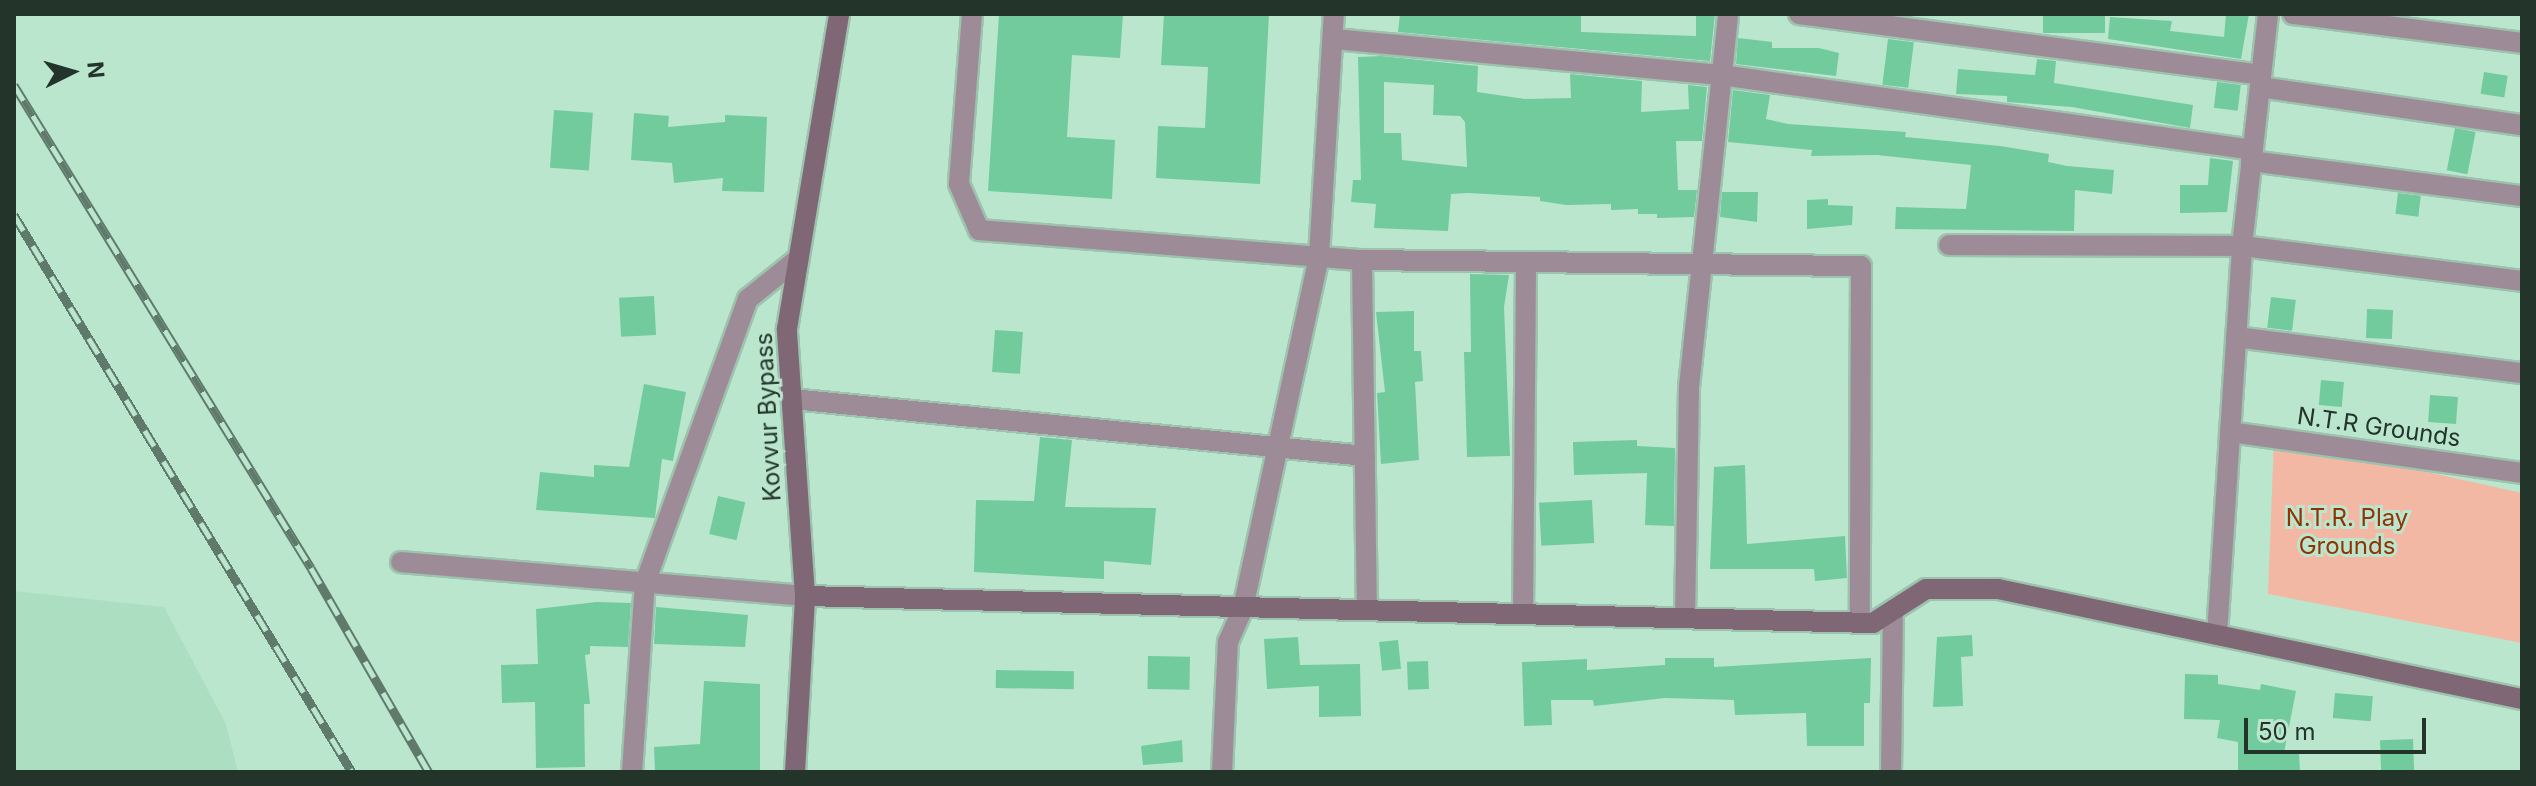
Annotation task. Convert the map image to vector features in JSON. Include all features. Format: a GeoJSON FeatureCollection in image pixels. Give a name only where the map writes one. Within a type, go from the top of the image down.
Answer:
{"type":"FeatureCollection","features":[{"type":"Feature","properties":{"kind":"street","name":"Kovvur Bypass"},"geometry":{"type":"LineString","coordinates":[[795,772],[805,596],[787,329],[839,14]]}},
{"type":"Feature","properties":{"kind":"street"},"geometry":{"type":"LineString","coordinates":[[972,14],[959,184],[979,230],[1362,260],[1701,267],[1861,266],[1860,623]]}},
{"type":"Feature","properties":{"kind":"street"},"geometry":{"type":"LineString","coordinates":[[1222,772],[1228,642],[1243,608],[1319,256],[1334,14]]}},
{"type":"Feature","properties":{"kind":"street"},"geometry":{"type":"LineString","coordinates":[[1685,618],[1689,387],[1728,14]]}},
{"type":"Feature","properties":{"kind":"street"},"geometry":{"type":"LineString","coordinates":[[1799,14],[2260,81],[2522,125]]}},
{"type":"Feature","properties":{"kind":"street"},"geometry":{"type":"LineString","coordinates":[[2217,635],[2242,246],[2268,14]]}},
{"type":"Feature","properties":{"kind":"street"},"geometry":{"type":"LineString","coordinates":[[2293,14],[2522,43]]}},
{"type":"Feature","properties":{"kind":"street"},"geometry":{"type":"LineString","coordinates":[[1333,39],[1721,75],[2522,196]]}},
{"type":"Feature","properties":{"kind":"street"},"geometry":{"type":"LineString","coordinates":[[1949,245],[2242,246],[2522,281]]}},
{"type":"Feature","properties":{"kind":"street"},"geometry":{"type":"LineString","coordinates":[[632,772],[645,583],[748,299],[799,258]]}},
{"type":"Feature","properties":{"kind":"street"},"geometry":{"type":"LineString","coordinates":[[1362,260],[1367,610]]}},
{"type":"Feature","properties":{"kind":"street"},"geometry":{"type":"LineString","coordinates":[[1523,614],[1526,264]]}},
{"type":"Feature","properties":{"kind":"street"},"geometry":{"type":"LineString","coordinates":[[2236,337],[2522,373]]}},
{"type":"Feature","properties":{"kind":"street"},"geometry":{"type":"LineString","coordinates":[[792,399],[1365,456]]}},
{"type":"Feature","properties":{"kind":"street","name":"N.T.R Grounds"},"geometry":{"type":"LineString","coordinates":[[2230,432],[2522,473]]}},
{"type":"Feature","properties":{"kind":"street"},"geometry":{"type":"LineString","coordinates":[[401,562],[805,596],[1860,623],[1873,623],[1926,589],[1998,589],[2522,699]]}},
{"type":"Feature","properties":{"kind":"street"},"geometry":{"type":"LineString","coordinates":[[1891,772],[1893,610]]}},
{"type":"Feature","properties":{"kind":"shaded area"},"geometry":{"type":"Polygon","coordinates":[[[14,591],[164,607],[226,724],[238,772],[14,772],[14,591]]]}},
{"type":"Feature","properties":{"kind":"green space","name":"N.T.R. Play Grounds"},"geometry":{"type":"Polygon","coordinates":[[[2274,438],[2522,493],[2522,643],[2268,594],[2274,438]]]}},
{"type":"Feature","properties":{"kind":"building"},"geometry":{"type":"Polygon","coordinates":[[[999,14],[1123,14],[1120,58],[1072,55],[1067,137],[1115,140],[1112,199],[988,191],[999,14]]]}},
{"type":"Feature","properties":{"kind":"building"},"geometry":{"type":"Polygon","coordinates":[[[1164,14],[1269,14],[1260,184],[1156,178],[1158,126],[1205,128],[1208,67],[1161,65],[1164,14]]]}},
{"type":"Feature","properties":{"kind":"building"},"geometry":{"type":"Polygon","coordinates":[[[1400,14],[1581,14],[1581,32],[1696,36],[1696,14],[1715,14],[1710,61],[1398,32],[1400,14]]]}},
{"type":"Feature","properties":{"kind":"building"},"geometry":{"type":"Polygon","coordinates":[[[2043,14],[2105,14],[2105,33],[2043,33],[2043,14]]]}},
{"type":"Feature","properties":{"kind":"building"},"geometry":{"type":"Polygon","coordinates":[[[2226,14],[2249,14],[2241,59],[2108,39],[2110,17],[2172,21],[2170,31],[2224,37],[2226,14]]]}},
{"type":"Feature","properties":{"kind":"building"},"geometry":{"type":"Polygon","coordinates":[[[1738,38],[1772,42],[1772,48],[1819,48],[1839,53],[1836,76],[1736,64],[1738,38]]]}},
{"type":"Feature","properties":{"kind":"building"},"geometry":{"type":"Polygon","coordinates":[[[1888,39],[1914,42],[1908,88],[1882,85],[1888,39]]]}},
{"type":"Feature","properties":{"kind":"building"},"geometry":{"type":"Polygon","coordinates":[[[1381,56],[1478,66],[1477,92],[1525,99],[1571,98],[1570,74],[1642,81],[1641,112],[1689,109],[1688,85],[1707,87],[1702,141],[1676,141],[1678,190],[1697,190],[1694,217],[1657,218],[1657,214],[1638,214],[1638,209],[1611,210],[1611,204],[1566,205],[1540,201],[1540,197],[1468,193],[1451,194],[1448,231],[1374,228],[1376,204],[1351,202],[1353,180],[1361,180],[1358,57],[1381,56]],[[1384,82],[1384,133],[1401,133],[1402,160],[1467,167],[1465,122],[1460,116],[1433,115],[1434,85],[1384,82]]]}},
{"type":"Feature","properties":{"kind":"building"},"geometry":{"type":"Polygon","coordinates":[[[2037,59],[2056,61],[2054,83],[2193,105],[2190,128],[2072,107],[2007,102],[2007,96],[1956,94],[1958,69],[2035,75],[2037,59]]]}},
{"type":"Feature","properties":{"kind":"building"},"geometry":{"type":"Polygon","coordinates":[[[2484,72],[2508,76],[2504,97],[2481,94],[2484,72]]]}},
{"type":"Feature","properties":{"kind":"building"},"geometry":{"type":"Polygon","coordinates":[[[2217,82],[2241,85],[2238,111],[2214,108],[2217,82]]]}},
{"type":"Feature","properties":{"kind":"building"},"geometry":{"type":"Polygon","coordinates":[[[1733,90],[1770,95],[1766,119],[1788,124],[1906,132],[1905,137],[2000,146],[2049,154],[2048,162],[2067,166],[2114,170],[2112,194],[2075,190],[2074,231],[1895,229],[1896,207],[1966,209],[1971,165],[1877,155],[1811,156],[1812,150],[1728,142],[1733,90]]]}},
{"type":"Feature","properties":{"kind":"building"},"geometry":{"type":"Polygon","coordinates":[[[554,110],[593,113],[589,171],[550,168],[554,110]]]}},
{"type":"Feature","properties":{"kind":"building"},"geometry":{"type":"Polygon","coordinates":[[[634,113],[669,116],[668,127],[725,122],[725,115],[767,117],[764,192],[722,191],[723,178],[674,183],[672,163],[631,160],[634,113]]]}},
{"type":"Feature","properties":{"kind":"building"},"geometry":{"type":"Polygon","coordinates":[[[2455,128],[2476,132],[2467,174],[2447,170],[2455,128]]]}},
{"type":"Feature","properties":{"kind":"building"},"geometry":{"type":"Polygon","coordinates":[[[2210,158],[2233,161],[2227,212],[2180,213],[2180,185],[2208,185],[2210,158]]]}},
{"type":"Feature","properties":{"kind":"building"},"geometry":{"type":"Polygon","coordinates":[[[1722,192],[1758,192],[1757,222],[1720,217],[1722,192]]]}},
{"type":"Feature","properties":{"kind":"building"},"geometry":{"type":"Polygon","coordinates":[[[2398,193],[2421,196],[2418,217],[2395,214],[2398,193]]]}},
{"type":"Feature","properties":{"kind":"building"},"geometry":{"type":"Polygon","coordinates":[[[1828,199],[1828,205],[1853,206],[1852,225],[1807,229],[1807,200],[1828,199]]]}},
{"type":"Feature","properties":{"kind":"building"},"geometry":{"type":"Polygon","coordinates":[[[1470,274],[1509,275],[1504,307],[1510,456],[1467,457],[1464,352],[1471,352],[1470,274]]]}},
{"type":"Feature","properties":{"kind":"building"},"geometry":{"type":"Polygon","coordinates":[[[654,296],[656,335],[621,337],[619,298],[654,296]]]}},
{"type":"Feature","properties":{"kind":"building"},"geometry":{"type":"Polygon","coordinates":[[[2271,297],[2296,300],[2292,331],[2267,328],[2271,297]]]}},
{"type":"Feature","properties":{"kind":"building"},"geometry":{"type":"Polygon","coordinates":[[[2367,309],[2393,310],[2392,339],[2366,338],[2367,309]]]}},
{"type":"Feature","properties":{"kind":"building"},"geometry":{"type":"Polygon","coordinates":[[[1414,311],[1414,351],[1421,351],[1423,381],[1415,382],[1419,460],[1381,464],[1377,393],[1385,392],[1376,312],[1414,311]]]}},
{"type":"Feature","properties":{"kind":"building"},"geometry":{"type":"Polygon","coordinates":[[[995,330],[1023,332],[1020,374],[992,372],[995,330]]]}},
{"type":"Feature","properties":{"kind":"building"},"geometry":{"type":"Polygon","coordinates":[[[2321,380],[2344,382],[2342,407],[2319,405],[2321,380]]]}},
{"type":"Feature","properties":{"kind":"building"},"geometry":{"type":"Polygon","coordinates":[[[644,384],[686,392],[673,461],[662,459],[655,518],[536,510],[540,472],[594,477],[594,465],[629,467],[644,384]]]}},
{"type":"Feature","properties":{"kind":"building"},"geometry":{"type":"Polygon","coordinates":[[[2430,395],[2458,397],[2456,424],[2428,422],[2430,395]]]}},
{"type":"Feature","properties":{"kind":"building"},"geometry":{"type":"Polygon","coordinates":[[[1040,437],[1072,440],[1065,507],[1156,508],[1151,565],[1104,561],[1104,579],[974,572],[976,500],[1034,501],[1040,437]]]}},
{"type":"Feature","properties":{"kind":"building"},"geometry":{"type":"Polygon","coordinates":[[[1637,440],[1637,446],[1675,448],[1674,526],[1645,525],[1647,473],[1574,475],[1573,442],[1637,440]]]}},
{"type":"Feature","properties":{"kind":"building"},"geometry":{"type":"Polygon","coordinates":[[[1745,465],[1747,544],[1845,536],[1847,578],[1815,581],[1814,569],[1710,569],[1714,467],[1745,465]]]}},
{"type":"Feature","properties":{"kind":"building"},"geometry":{"type":"Polygon","coordinates":[[[718,496],[745,502],[737,540],[709,534],[718,496]]]}},
{"type":"Feature","properties":{"kind":"building"},"geometry":{"type":"Polygon","coordinates":[[[1592,500],[1594,543],[1541,546],[1539,503],[1592,500]]]}},
{"type":"Feature","properties":{"kind":"building"},"geometry":{"type":"Polygon","coordinates":[[[597,602],[631,603],[628,647],[590,646],[590,654],[585,655],[590,704],[584,704],[585,767],[536,768],[535,702],[502,703],[501,665],[538,664],[536,609],[597,602]]]}},
{"type":"Feature","properties":{"kind":"building"},"geometry":{"type":"Polygon","coordinates":[[[656,607],[748,615],[745,647],[654,644],[656,607]]]}},
{"type":"Feature","properties":{"kind":"building"},"geometry":{"type":"Polygon","coordinates":[[[1972,635],[1973,656],[1961,657],[1963,706],[1933,707],[1937,637],[1972,635]]]}},
{"type":"Feature","properties":{"kind":"building"},"geometry":{"type":"Polygon","coordinates":[[[1298,637],[1300,665],[1360,664],[1361,716],[1319,717],[1319,686],[1267,689],[1264,639],[1298,637]]]}},
{"type":"Feature","properties":{"kind":"building"},"geometry":{"type":"Polygon","coordinates":[[[1398,640],[1401,669],[1382,671],[1379,642],[1398,640]]]}},
{"type":"Feature","properties":{"kind":"building"},"geometry":{"type":"Polygon","coordinates":[[[1148,656],[1190,657],[1189,690],[1147,689],[1148,656]]]}},
{"type":"Feature","properties":{"kind":"building"},"geometry":{"type":"Polygon","coordinates":[[[1665,658],[1714,658],[1714,667],[1871,658],[1870,703],[1864,703],[1864,746],[1807,746],[1806,713],[1735,715],[1734,700],[1665,698],[1594,706],[1593,700],[1551,700],[1552,725],[1524,726],[1522,662],[1587,659],[1587,670],[1665,665],[1665,658]]]}},
{"type":"Feature","properties":{"kind":"building"},"geometry":{"type":"Polygon","coordinates":[[[1428,661],[1429,689],[1408,690],[1407,662],[1428,661]]]}},
{"type":"Feature","properties":{"kind":"building"},"geometry":{"type":"Polygon","coordinates":[[[996,670],[1074,671],[1074,689],[996,688],[996,670]]]}},
{"type":"Feature","properties":{"kind":"building"},"geometry":{"type":"Polygon","coordinates":[[[2185,674],[2218,675],[2218,684],[2260,690],[2261,684],[2296,691],[2284,753],[2299,752],[2300,772],[2238,772],[2238,742],[2217,738],[2220,720],[2184,719],[2185,674]]]}},
{"type":"Feature","properties":{"kind":"building"},"geometry":{"type":"Polygon","coordinates":[[[704,681],[760,684],[760,772],[655,772],[654,747],[700,744],[704,681]]]}},
{"type":"Feature","properties":{"kind":"building"},"geometry":{"type":"Polygon","coordinates":[[[2335,693],[2373,696],[2371,721],[2333,718],[2335,693]]]}},
{"type":"Feature","properties":{"kind":"building"},"geometry":{"type":"Polygon","coordinates":[[[2413,739],[2414,772],[2381,772],[2380,740],[2413,739]]]}},
{"type":"Feature","properties":{"kind":"building"},"geometry":{"type":"Polygon","coordinates":[[[1182,740],[1183,762],[1143,765],[1141,746],[1182,740]]]}},
{"type":"Feature","properties":{"kind":"railway"},"geometry":{"type":"LineString","coordinates":[[14,85],[311,568],[429,772]]}},
{"type":"Feature","properties":{"kind":"railway"},"geometry":{"type":"LineString","coordinates":[[14,215],[352,772]]}}]}
